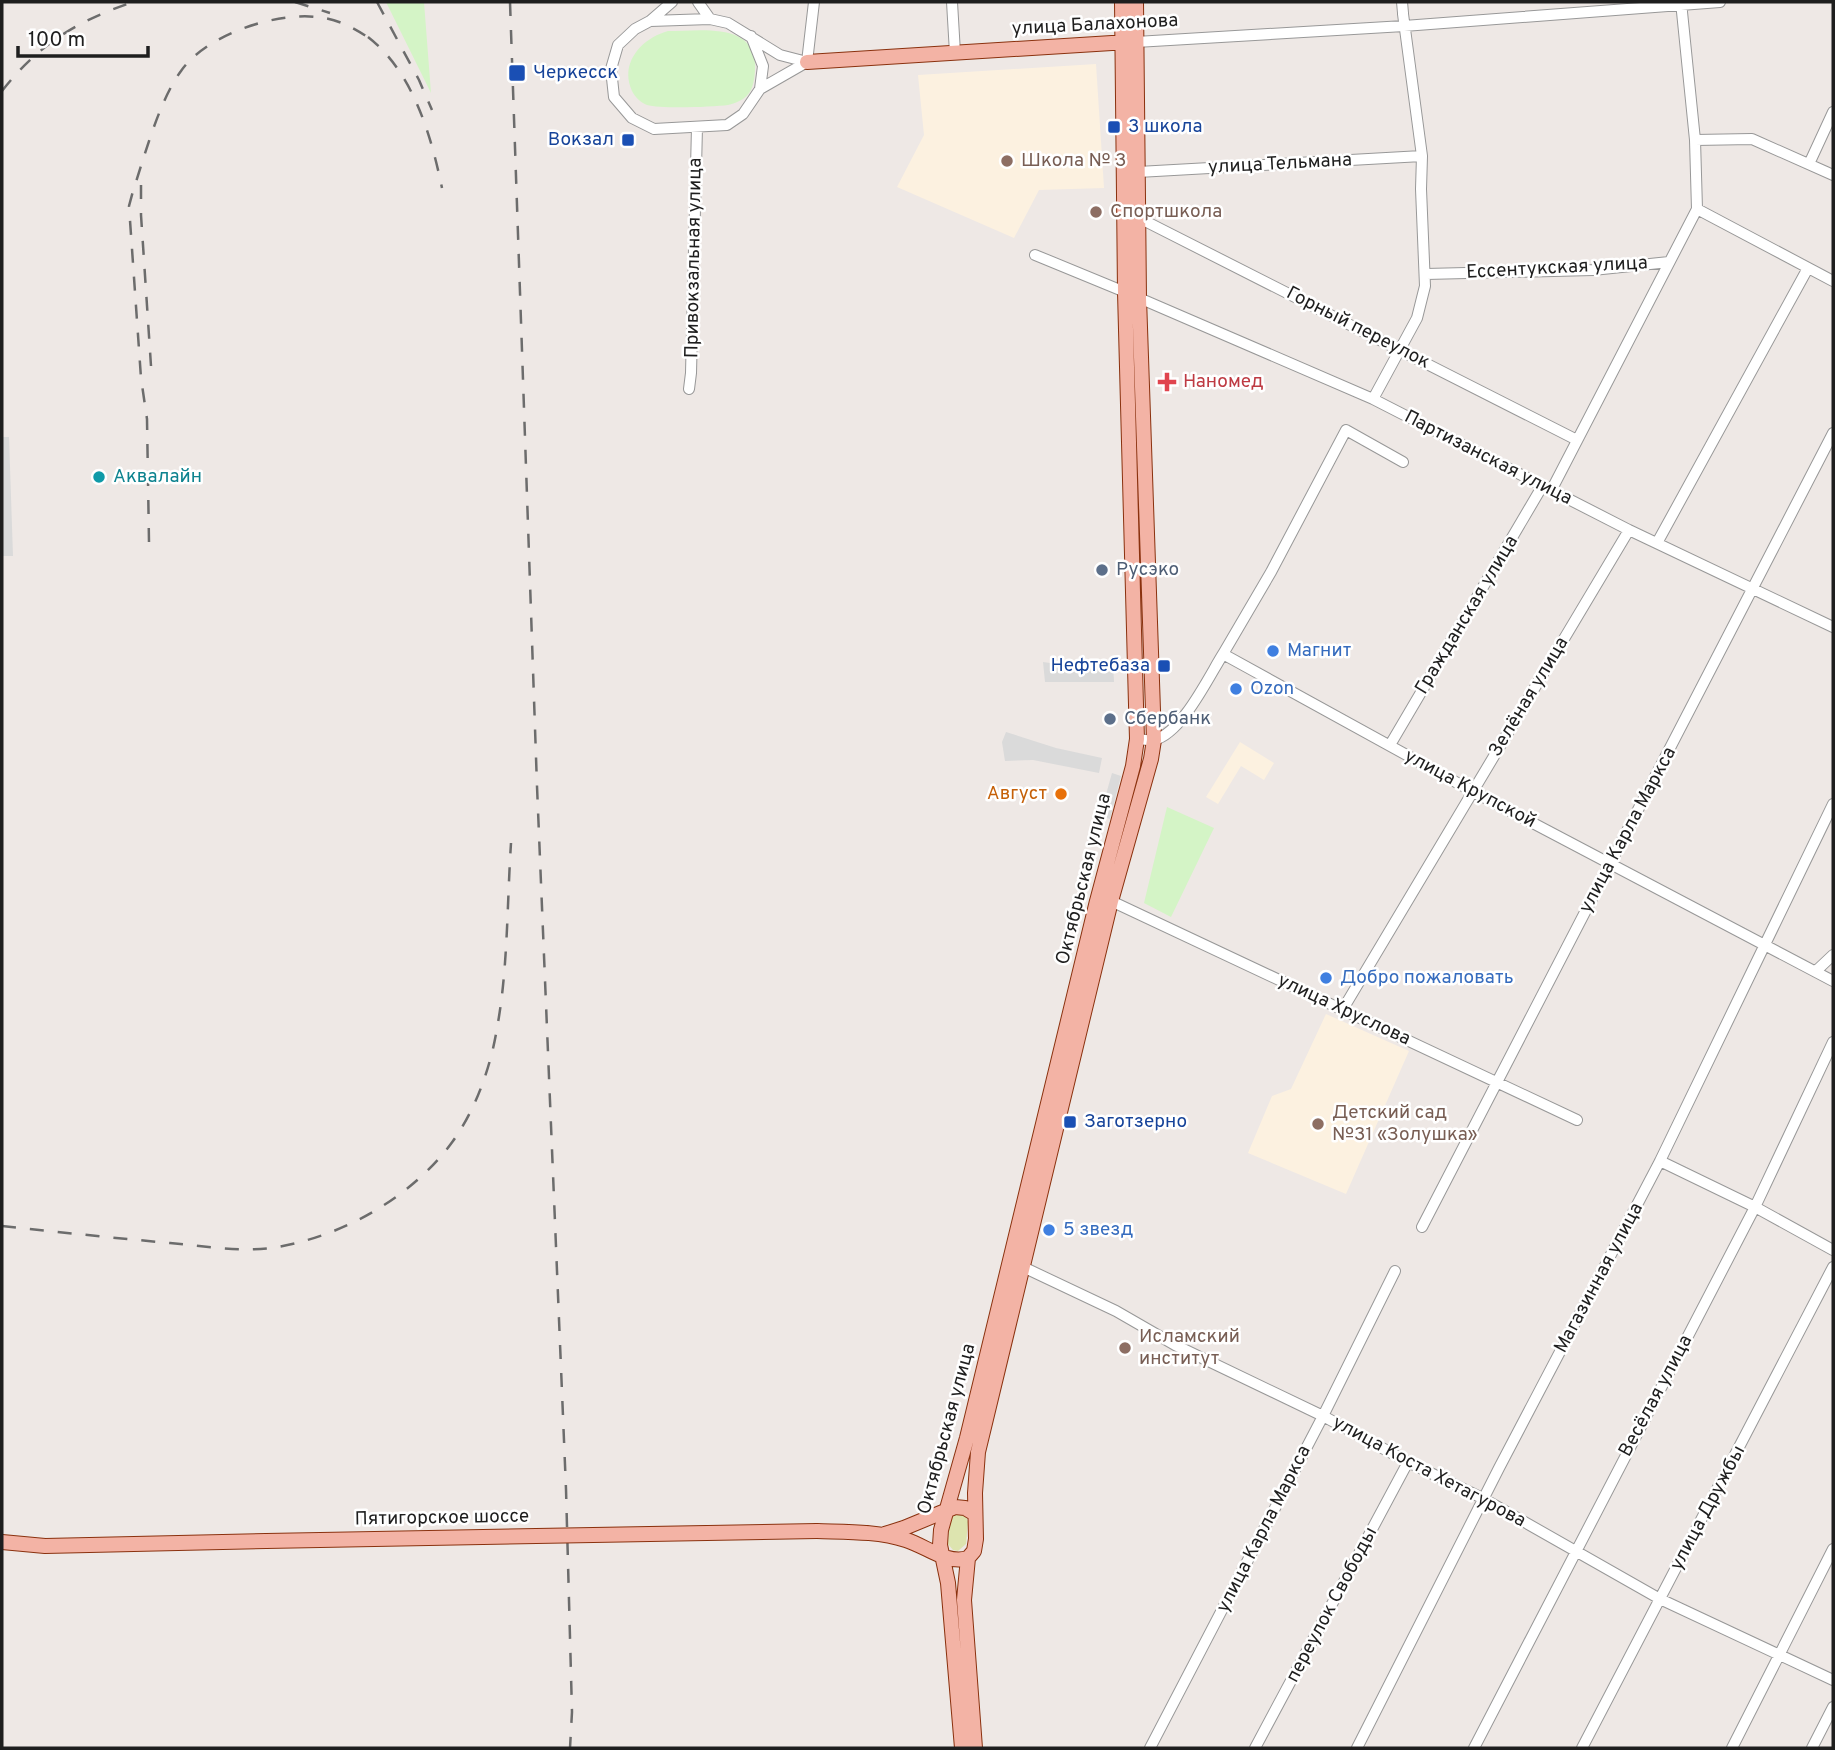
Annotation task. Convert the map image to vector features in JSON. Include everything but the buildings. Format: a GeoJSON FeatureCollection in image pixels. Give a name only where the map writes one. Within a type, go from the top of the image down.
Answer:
{"type":"FeatureCollection","features":[{"type":"Feature","properties":{"kind":"main road","name":"Октябрьская улица"},"geometry":{"type":"LineString","coordinates":[[975,1748],[964,1616],[968,1559],[975,1546],[977,1523],[975,1514],[978,1452],[1111,901],[1154,740],[1132,295],[1139,218],[1138,172],[1129,42],[1122,2]]}},
{"type":"Feature","properties":{"kind":"main road","name":"Октябрьская улица"},"geometry":{"type":"LineString","coordinates":[[962,1748],[950,1600],[940,1545],[941,1536],[1097,901],[1133,766],[1137,739],[1129,42],[1136,2]]}},
{"type":"Feature","properties":{"kind":"main road","name":"улица Балахонова"},"geometry":{"type":"LineString","coordinates":[[807,62],[1129,42]]}},
{"type":"Feature","properties":{"kind":"main road","name":"Пятигорское шоссе"},"geometry":{"type":"LineString","coordinates":[[883,1534],[951,1508],[960,1507],[975,1514]]}},
{"type":"Feature","properties":{"kind":"main road","name":"Пятигорское шоссе"},"geometry":{"type":"LineString","coordinates":[[2,1542],[45,1546],[817,1531],[883,1534],[910,1541],[955,1560],[968,1559]]}},
{"type":"Feature","properties":{"kind":"street"},"geometry":{"type":"LineString","coordinates":[[650,21],[672,2]]}},
{"type":"Feature","properties":{"kind":"street"},"geometry":{"type":"LineString","coordinates":[[698,2],[710,19]]}},
{"type":"Feature","properties":{"kind":"street"},"geometry":{"type":"LineString","coordinates":[[952,2],[955,53]]}},
{"type":"Feature","properties":{"kind":"street","name":"улица Балахонова"},"geometry":{"type":"LineString","coordinates":[[1129,42],[1403,14],[1720,2]]}},
{"type":"Feature","properties":{"kind":"street"},"geometry":{"type":"LineString","coordinates":[[807,62],[810,3]]}},
{"type":"Feature","properties":{"kind":"street"},"geometry":{"type":"LineString","coordinates":[[1681,3],[1695,140],[1697,209],[1833,281]]}},
{"type":"Feature","properties":{"kind":"street"},"geometry":{"type":"LineString","coordinates":[[1373,399],[1417,318],[1426,286],[1422,156],[1403,14]]}},
{"type":"Feature","properties":{"kind":"street","name":"улица Балахонова"},"geometry":{"type":"LineString","coordinates":[[710,19],[727,23],[780,55],[807,62],[760,89],[743,114],[726,125],[654,129],[632,118],[614,97],[611,69],[618,45],[635,29],[650,21],[710,19]]}},
{"type":"Feature","properties":{"kind":"street"},"geometry":{"type":"LineString","coordinates":[[751,36],[763,66],[760,89]]}},
{"type":"Feature","properties":{"kind":"street"},"geometry":{"type":"LineString","coordinates":[[1809,164],[1833,112]]}},
{"type":"Feature","properties":{"kind":"street","name":"Привокзальная улица"},"geometry":{"type":"LineString","coordinates":[[689,389],[697,127]]}},
{"type":"Feature","properties":{"kind":"street"},"geometry":{"type":"LineString","coordinates":[[1695,140],[1752,139],[1833,175]]}},
{"type":"Feature","properties":{"kind":"street","name":"улица Тельмана"},"geometry":{"type":"LineString","coordinates":[[1138,172],[1422,156]]}},
{"type":"Feature","properties":{"kind":"street","name":"Ессентукская улица"},"geometry":{"type":"LineString","coordinates":[[1426,274],[1593,270],[1669,262],[1697,209]]}},
{"type":"Feature","properties":{"kind":"street","name":"Горный переулок"},"geometry":{"type":"LineString","coordinates":[[1139,218],[1577,440]]}},
{"type":"Feature","properties":{"kind":"street","name":"Партизанская улица"},"geometry":{"type":"LineString","coordinates":[[1035,256],[1373,399],[1629,530],[1833,627]]}},
{"type":"Feature","properties":{"kind":"street","name":"Гражданская улица"},"geometry":{"type":"LineString","coordinates":[[1390,745],[1577,440],[1669,262]]}},
{"type":"Feature","properties":{"kind":"street"},"geometry":{"type":"LineString","coordinates":[[1657,543],[1808,268]]}},
{"type":"Feature","properties":{"kind":"street"},"geometry":{"type":"LineString","coordinates":[[1137,739],[1154,740],[1185,715],[1271,572],[1346,430],[1403,462]]}},
{"type":"Feature","properties":{"kind":"street","name":"улица Карла Маркса"},"geometry":{"type":"LineString","coordinates":[[1423,1227],[1833,433]]}},
{"type":"Feature","properties":{"kind":"street","name":"Зелёная улица"},"geometry":{"type":"LineString","coordinates":[[1343,1009],[1629,530]]}},
{"type":"Feature","properties":{"kind":"street","name":"улица Крупской"},"geometry":{"type":"LineString","coordinates":[[1223,654],[1472,791],[1833,981]]}},
{"type":"Feature","properties":{"kind":"street","name":"Магазинная улица"},"geometry":{"type":"LineString","coordinates":[[1357,1748],[1483,1499],[1660,1161],[1833,804]]}},
{"type":"Feature","properties":{"kind":"street","name":"улица Хруслова"},"geometry":{"type":"LineString","coordinates":[[1111,901],[1577,1119]]}},
{"type":"Feature","properties":{"kind":"street"},"geometry":{"type":"LineString","coordinates":[[1816,971],[1833,955]]}},
{"type":"Feature","properties":{"kind":"street","name":"Весёлая улица"},"geometry":{"type":"LineString","coordinates":[[1474,1748],[1755,1207],[1833,1042]]}},
{"type":"Feature","properties":{"kind":"street"},"geometry":{"type":"LineString","coordinates":[[1660,1161],[1755,1207],[1833,1250]]}},
{"type":"Feature","properties":{"kind":"street","name":"улица Коста Хетагурова"},"geometry":{"type":"LineString","coordinates":[[1023,1267],[1104,1305],[1175,1345],[1323,1416],[1483,1499],[1660,1599],[1833,1680]]}},
{"type":"Feature","properties":{"kind":"street","name":"улица Дружбы"},"geometry":{"type":"LineString","coordinates":[[1582,1748],[1833,1267]]}},
{"type":"Feature","properties":{"kind":"street","name":"улица Карла Маркса"},"geometry":{"type":"LineString","coordinates":[[1150,1748],[1323,1416],[1395,1271]]}},
{"type":"Feature","properties":{"kind":"street","name":"переулок Свободы"},"geometry":{"type":"LineString","coordinates":[[1255,1748],[1408,1462]]}},
{"type":"Feature","properties":{"kind":"street"},"geometry":{"type":"LineString","coordinates":[[1732,1748],[1833,1549]]}},
{"type":"Feature","properties":{"kind":"street"},"geometry":{"type":"LineString","coordinates":[[1812,1748],[1833,1707]]}},
{"type":"Feature","properties":{"kind":"shaded area","name":"Школа № 3"},"geometry":{"type":"Polygon","coordinates":[[[1096,64],[1104,188],[1039,190],[1014,238],[897,187],[924,135],[918,75],[1096,64]]]}},
{"type":"Feature","properties":{"kind":"shaded area"},"geometry":{"type":"Polygon","coordinates":[[[2,437],[9,437],[13,556],[2,556],[2,437]]]}},
{"type":"Feature","properties":{"kind":"shaded area"},"geometry":{"type":"Polygon","coordinates":[[[1043,662],[1078,667],[1113,662],[1114,682],[1045,682],[1043,662]]]}},
{"type":"Feature","properties":{"kind":"shaded area"},"geometry":{"type":"Polygon","coordinates":[[[1006,732],[1056,748],[1102,758],[1099,773],[1033,760],[1005,761],[1002,742],[1006,732]]]}},
{"type":"Feature","properties":{"kind":"shaded area"},"geometry":{"type":"Polygon","coordinates":[[[1240,742],[1274,763],[1264,780],[1241,766],[1218,804],[1206,797],[1240,742]]]}},
{"type":"Feature","properties":{"kind":"shaded area"},"geometry":{"type":"Polygon","coordinates":[[[1112,773],[1121,776],[1110,819],[1100,816],[1112,773]]]}},
{"type":"Feature","properties":{"kind":"shaded area","name":"Детский сад №31 «Золушка»"},"geometry":{"type":"Polygon","coordinates":[[[1326,1014],[1409,1051],[1346,1194],[1248,1153],[1272,1096],[1291,1089],[1326,1014]]]}},
{"type":"Feature","properties":{"kind":"green space"},"geometry":{"type":"Polygon","coordinates":[[[386,2],[424,2],[431,93],[386,2]]]}},
{"type":"Feature","properties":{"kind":"green space"},"geometry":{"type":"Polygon","coordinates":[[[711,30],[738,36],[748,44],[754,55],[755,71],[749,93],[737,102],[721,106],[663,107],[647,105],[640,101],[633,93],[629,81],[631,62],[635,53],[650,39],[668,31],[711,30]]]}},
{"type":"Feature","properties":{"kind":"green space"},"geometry":{"type":"Polygon","coordinates":[[[1167,807],[1214,828],[1171,917],[1144,903],[1167,807]]]}},
{"type":"Feature","properties":{"kind":"green space"},"geometry":{"type":"Polygon","coordinates":[[[957,1512],[965,1514],[968,1522],[966,1544],[958,1551],[948,1544],[950,1519],[957,1512]]]}},
{"type":"Feature","properties":{"kind":"railway"},"geometry":{"type":"LineString","coordinates":[[2,91],[30,60],[60,36],[94,17],[133,2]]}},
{"type":"Feature","properties":{"kind":"railway"},"geometry":{"type":"LineString","coordinates":[[295,2],[330,13]]}},
{"type":"Feature","properties":{"kind":"railway"},"geometry":{"type":"LineString","coordinates":[[377,2],[432,110]]}},
{"type":"Feature","properties":{"kind":"railway"},"geometry":{"type":"LineString","coordinates":[[510,2],[537,786],[566,1489],[572,1712],[570,1748]]}},
{"type":"Feature","properties":{"kind":"railway"},"geometry":{"type":"LineString","coordinates":[[149,542],[147,419],[141,378],[129,206],[166,97],[192,58],[224,37],[262,22],[300,16],[325,18],[348,26],[376,43]]}},
{"type":"Feature","properties":{"kind":"railway"},"geometry":{"type":"LineString","coordinates":[[368,37],[384,51],[397,68],[418,106],[442,188]]}},
{"type":"Feature","properties":{"kind":"railway"},"geometry":{"type":"LineString","coordinates":[[141,185],[151,366]]}},
{"type":"Feature","properties":{"kind":"railway"},"geometry":{"type":"LineString","coordinates":[[2,1226],[220,1248],[258,1249],[297,1243],[323,1235],[348,1225],[396,1197],[436,1162],[453,1141],[469,1115],[487,1072],[501,1006],[511,843]]}},
{"type":"Feature","properties":{"kind":"place","name":"Черкесск"},"geometry":{"type":"Point","coordinates":[517,73]}},
{"type":"Feature","properties":{"kind":"place","name":"3 школа"},"geometry":{"type":"Point","coordinates":[1114,127]}},
{"type":"Feature","properties":{"kind":"place","name":"Вокзал"},"geometry":{"type":"Point","coordinates":[628,140]}},
{"type":"Feature","properties":{"kind":"place","name":"Школа № 3"},"geometry":{"type":"Point","coordinates":[1007,161]}},
{"type":"Feature","properties":{"kind":"place","name":"Спортшкола"},"geometry":{"type":"Point","coordinates":[1096,212]}},
{"type":"Feature","properties":{"kind":"place","name":"Наномед"},"geometry":{"type":"Point","coordinates":[1167,382]}},
{"type":"Feature","properties":{"kind":"place","name":"Аквалайн"},"geometry":{"type":"Point","coordinates":[99,477]}},
{"type":"Feature","properties":{"kind":"place","name":"Русэко"},"geometry":{"type":"Point","coordinates":[1102,570]}},
{"type":"Feature","properties":{"kind":"place","name":"Магнит"},"geometry":{"type":"Point","coordinates":[1273,651]}},
{"type":"Feature","properties":{"kind":"place","name":"Нефтебаза"},"geometry":{"type":"Point","coordinates":[1164,666]}},
{"type":"Feature","properties":{"kind":"place","name":"Ozon"},"geometry":{"type":"Point","coordinates":[1236,689]}},
{"type":"Feature","properties":{"kind":"place","name":"Сбербанк"},"geometry":{"type":"Point","coordinates":[1110,719]}},
{"type":"Feature","properties":{"kind":"place","name":"Август"},"geometry":{"type":"Point","coordinates":[1061,794]}},
{"type":"Feature","properties":{"kind":"place","name":"Добро пожаловать"},"geometry":{"type":"Point","coordinates":[1326,978]}},
{"type":"Feature","properties":{"kind":"place","name":"Заготзерно"},"geometry":{"type":"Point","coordinates":[1070,1122]}},
{"type":"Feature","properties":{"kind":"place","name":"Детский сад №31 «Золушка»"},"geometry":{"type":"Point","coordinates":[1318,1124]}},
{"type":"Feature","properties":{"kind":"place","name":"5 звезд"},"geometry":{"type":"Point","coordinates":[1049,1230]}},
{"type":"Feature","properties":{"kind":"place","name":"Исламский институт"},"geometry":{"type":"Point","coordinates":[1125,1348]}}]}
